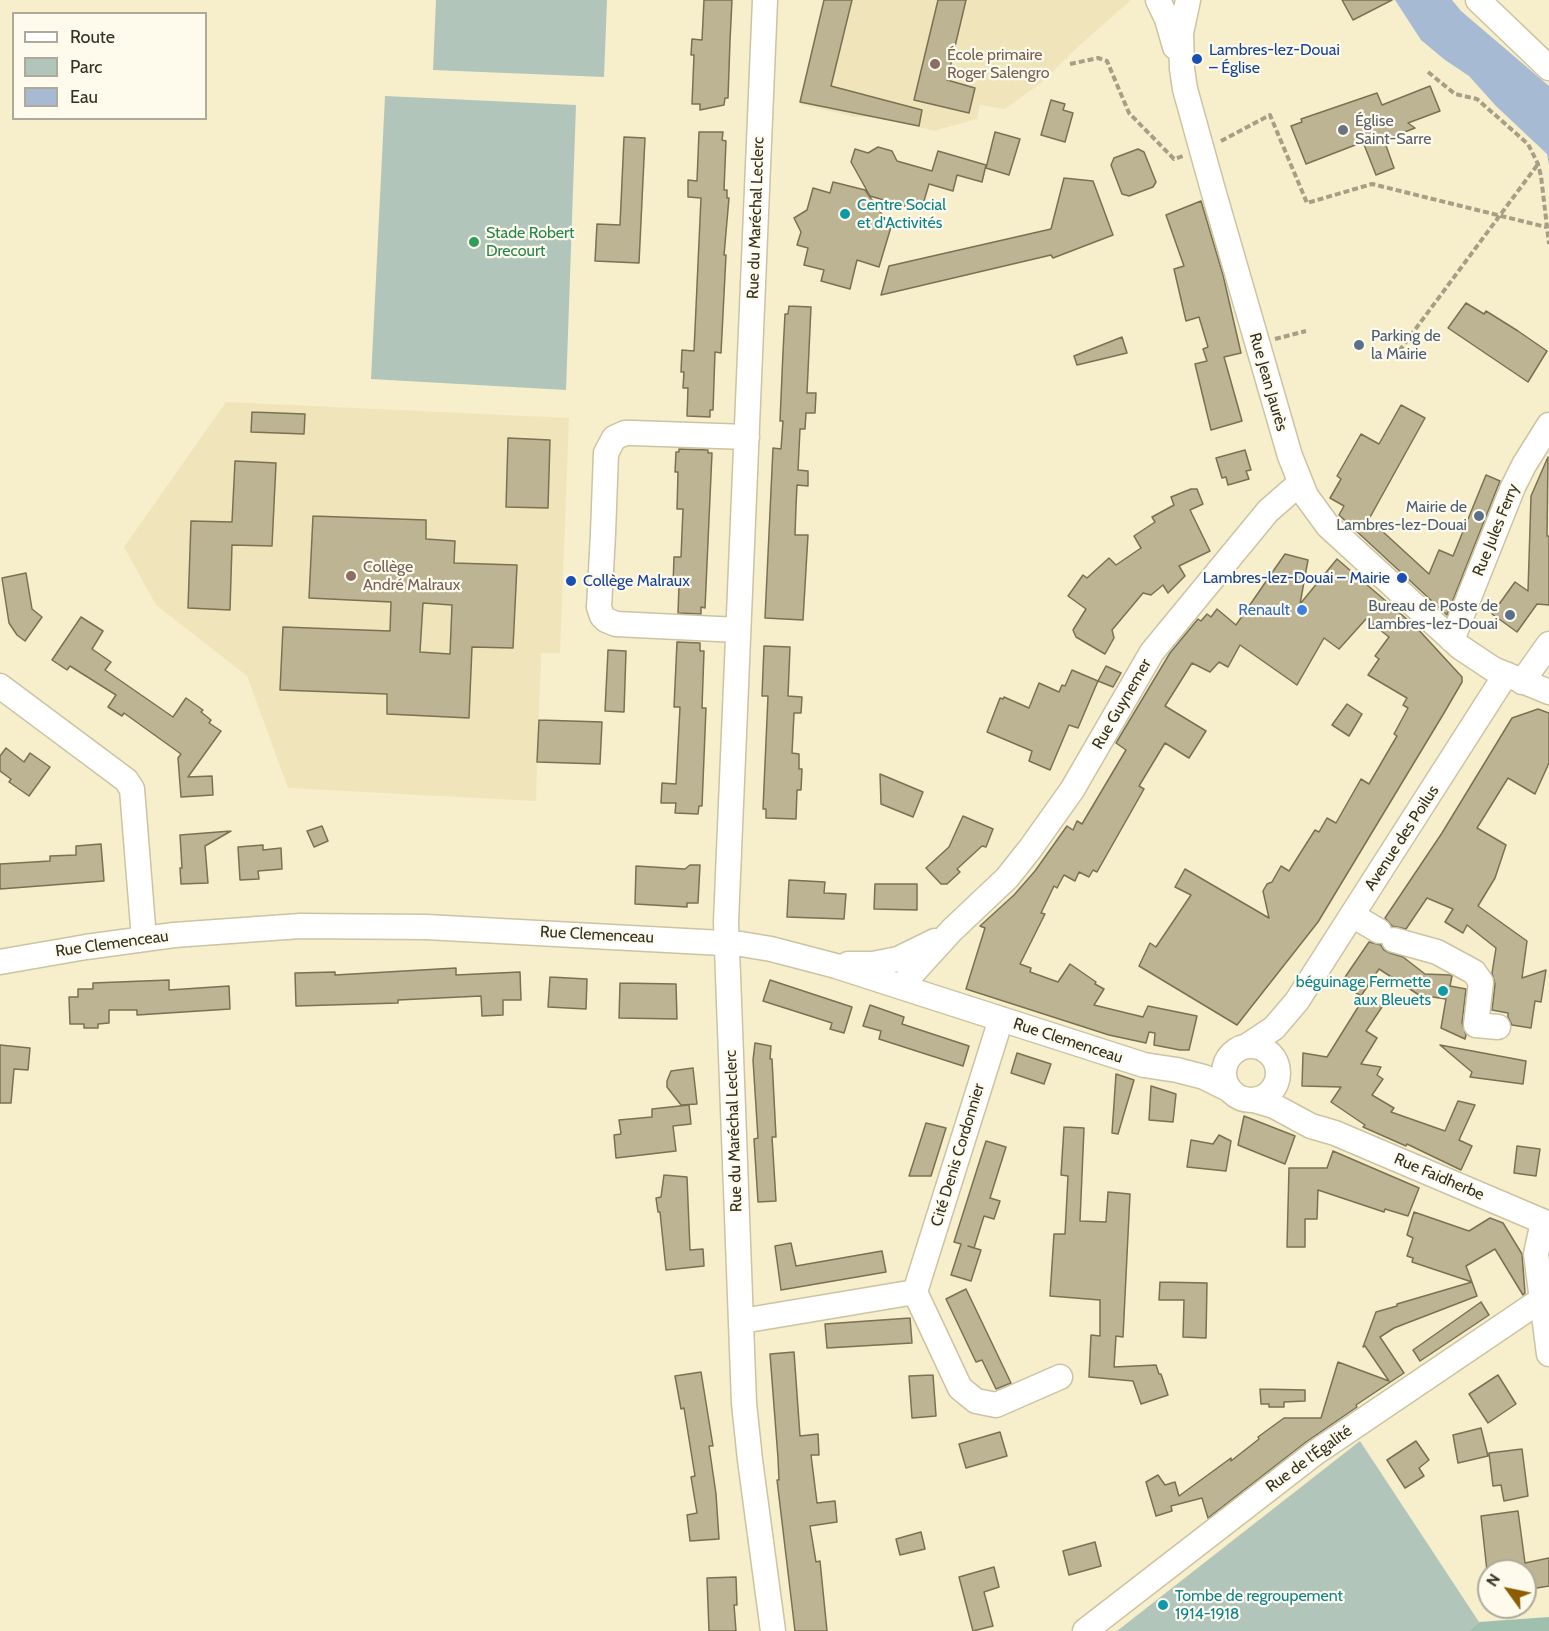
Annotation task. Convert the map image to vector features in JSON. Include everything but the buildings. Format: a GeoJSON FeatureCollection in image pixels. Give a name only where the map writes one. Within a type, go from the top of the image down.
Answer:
{"type":"FeatureCollection","features":[{"type":"Feature","properties":{"kind":"street","name":"Rue du Maréchal Leclerc"},"geometry":{"type":"LineString","coordinates":[[765,0],[726,943],[747,1432],[774,1631]]}},
{"type":"Feature","properties":{"kind":"street","name":"Rue Jean Jaurès"},"geometry":{"type":"LineString","coordinates":[[1158,0],[1167,19],[1182,69],[1202,151],[1290,456],[1311,506],[1328,526],[1452,640],[1476,659],[1549,692]]}},
{"type":"Feature","properties":{"kind":"street","name":"Rue Jean Jaurès"},"geometry":{"type":"LineString","coordinates":[[1182,69],[1181,33],[1188,0]]}},
{"type":"Feature","properties":{"kind":"street"},"geometry":{"type":"LineString","coordinates":[[1478,0],[1549,68]]}},
{"type":"Feature","properties":{"kind":"street","name":"Rue Jules Ferry"},"geometry":{"type":"LineString","coordinates":[[1452,640],[1516,481],[1549,425]]}},
{"type":"Feature","properties":{"kind":"street"},"geometry":{"type":"LineString","coordinates":[[738,630],[615,624],[606,620],[600,613],[606,453],[610,442],[618,435],[633,433],[747,437]]}},
{"type":"Feature","properties":{"kind":"street","name":"Rue Guynemer"},"geometry":{"type":"LineString","coordinates":[[898,986],[1007,878],[1041,835],[1072,790],[1146,661],[1171,627],[1268,511],[1300,483]]}},
{"type":"Feature","properties":{"kind":"street","name":"Avenue des Poilus"},"geometry":{"type":"LineString","coordinates":[[1277,1070],[1284,1034],[1298,1001],[1352,915],[1514,678],[1549,644]]}},
{"type":"Feature","properties":{"kind":"street"},"geometry":{"type":"LineString","coordinates":[[0,686],[130,784],[134,794],[144,939]]}},
{"type":"Feature","properties":{"kind":"street"},"geometry":{"type":"LineString","coordinates":[[1352,915],[1387,936],[1437,952],[1474,972],[1481,982],[1476,1025],[1498,1027]]}},
{"type":"Feature","properties":{"kind":"street","name":"Rue Clemenceau"},"geometry":{"type":"LineString","coordinates":[[0,962],[144,939],[266,927],[371,926],[726,943],[763,948],[823,962],[1144,1065],[1204,1077],[1228,1089]]}},
{"type":"Feature","properties":{"kind":"street"},"geometry":{"type":"LineString","coordinates":[[944,938],[932,962],[931,976],[935,989],[944,1000]]}},
{"type":"Feature","properties":{"kind":"street","name":"Rue Guynemer"},"geometry":{"type":"LineString","coordinates":[[823,962],[873,964],[898,960],[944,938]]}},
{"type":"Feature","properties":{"kind":"street"},"geometry":{"type":"LineString","coordinates":[[898,986],[900,966],[909,955]]}},
{"type":"Feature","properties":{"kind":"street","name":"Avenue des Poilus"},"geometry":{"type":"LineString","coordinates":[[1240,1049],[1274,1028],[1298,1001]]}},
{"type":"Feature","properties":{"kind":"street","name":"Cité Denis Cordonnier"},"geometry":{"type":"LineString","coordinates":[[915,1292],[1001,1019]]}},
{"type":"Feature","properties":{"kind":"street"},"geometry":{"type":"LineString","coordinates":[[1258,1047],[1265,1050],[1277,1070],[1271,1092],[1254,1100],[1240,1098],[1228,1089],[1223,1071],[1226,1061],[1240,1049],[1258,1047]]}},
{"type":"Feature","properties":{"kind":"street","name":"Rue Clemenceau"},"geometry":{"type":"LineString","coordinates":[[1177,1070],[1208,1062],[1240,1049]]}},
{"type":"Feature","properties":{"kind":"street","name":"Rue Faidherbe"},"geometry":{"type":"LineString","coordinates":[[1277,1070],[1285,1091],[1298,1108],[1312,1120],[1335,1133],[1546,1223]]}},
{"type":"Feature","properties":{"kind":"street","name":"Rue Faidherbe"},"geometry":{"type":"LineString","coordinates":[[1254,1100],[1281,1110],[1311,1126],[1335,1133]]}},
{"type":"Feature","properties":{"kind":"street"},"geometry":{"type":"LineString","coordinates":[[1546,1223],[1536,1254],[1548,1348]]}},
{"type":"Feature","properties":{"kind":"street"},"geometry":{"type":"LineString","coordinates":[[742,1321],[915,1292],[960,1388],[976,1401],[996,1405],[1060,1377]]}},
{"type":"Feature","properties":{"kind":"street","name":"Rue de l'Égalité"},"geometry":{"type":"LineString","coordinates":[[1085,1631],[1315,1453],[1542,1300]]}},
{"type":"Feature","properties":{"kind":"path"},"geometry":{"type":"LineString","coordinates":[[1070,64],[1098,58],[1107,61],[1129,113],[1174,159],[1202,151],[1270,115],[1307,203],[1372,184],[1546,227]]}},
{"type":"Feature","properties":{"kind":"path"},"geometry":{"type":"LineString","coordinates":[[1428,72],[1455,94],[1477,99],[1528,144],[1538,164],[1549,244]]}},
{"type":"Feature","properties":{"kind":"path"},"geometry":{"type":"LineString","coordinates":[[1394,358],[1538,164]]}},
{"type":"Feature","properties":{"kind":"path"},"geometry":{"type":"LineString","coordinates":[[1257,344],[1306,331]]}},
{"type":"Feature","properties":{"kind":"shaded area","name":"École primaire Roger Salengro"},"geometry":{"type":"Polygon","coordinates":[[[824,0],[1131,0],[1041,83],[1005,109],[980,105],[977,119],[934,131],[873,117],[854,117],[800,104],[824,0]]]}},
{"type":"Feature","properties":{"kind":"shaded area","name":"Collège André Malraux"},"geometry":{"type":"Polygon","coordinates":[[[226,402],[569,418],[560,653],[541,653],[536,801],[288,788],[247,676],[156,605],[124,547],[226,402]]]}},
{"type":"Feature","properties":{"kind":"green space"},"geometry":{"type":"Polygon","coordinates":[[[436,0],[607,0],[604,77],[433,70],[436,0]]]}},
{"type":"Feature","properties":{"kind":"green space","name":"Stade Robert Drecourt"},"geometry":{"type":"Polygon","coordinates":[[[385,96],[576,105],[566,390],[371,379],[385,96]]]}},
{"type":"Feature","properties":{"kind":"green space"},"geometry":{"type":"Polygon","coordinates":[[[1360,1441],[1479,1622],[1468,1631],[1117,1631],[1360,1441]]]}},
{"type":"Feature","properties":{"kind":"green space"},"geometry":{"type":"Polygon","coordinates":[[[1549,1617],[1549,1631],[1468,1631],[1479,1622],[1549,1617]]]}},
{"type":"Feature","properties":{"kind":"water"},"geometry":{"type":"Polygon","coordinates":[[[1395,0],[1452,0],[1461,11],[1549,86],[1549,165],[1547,154],[1496,106],[1469,76],[1421,40],[1395,0]]]}},
{"type":"Feature","properties":{"kind":"place","name":"Lambres-lez-Douai – Église"},"geometry":{"type":"Point","coordinates":[1197,59]}},
{"type":"Feature","properties":{"kind":"place","name":"École primaire Roger Salengro"},"geometry":{"type":"Point","coordinates":[935,64]}},
{"type":"Feature","properties":{"kind":"place","name":"Église Saint-Sarre"},"geometry":{"type":"Point","coordinates":[1343,130]}},
{"type":"Feature","properties":{"kind":"place","name":"Centre Social et d'Activités"},"geometry":{"type":"Point","coordinates":[845,214]}},
{"type":"Feature","properties":{"kind":"place","name":"Stade Robert Drecourt"},"geometry":{"type":"Point","coordinates":[474,242]}},
{"type":"Feature","properties":{"kind":"place","name":"Parking de la Mairie"},"geometry":{"type":"Point","coordinates":[1359,345]}},
{"type":"Feature","properties":{"kind":"place","name":"Mairie de Lambres-lez-Douai"},"geometry":{"type":"Point","coordinates":[1479,516]}},
{"type":"Feature","properties":{"kind":"place","name":"Collège André Malraux"},"geometry":{"type":"Point","coordinates":[351,576]}},
{"type":"Feature","properties":{"kind":"place","name":"Lambres-lez-Douai – Mairie"},"geometry":{"type":"Point","coordinates":[1402,578]}},
{"type":"Feature","properties":{"kind":"place","name":"Collège Malraux"},"geometry":{"type":"Point","coordinates":[571,581]}},
{"type":"Feature","properties":{"kind":"place","name":"Renault"},"geometry":{"type":"Point","coordinates":[1302,610]}},
{"type":"Feature","properties":{"kind":"place","name":"Bureau de Poste de Lambres-lez-Douai"},"geometry":{"type":"Point","coordinates":[1510,615]}},
{"type":"Feature","properties":{"kind":"place","name":"béguinage Fermette aux Bleuets"},"geometry":{"type":"Point","coordinates":[1443,991]}},
{"type":"Feature","properties":{"kind":"place","name":"Tombe de regroupement 1914-1918"},"geometry":{"type":"Point","coordinates":[1163,1605]}}]}
